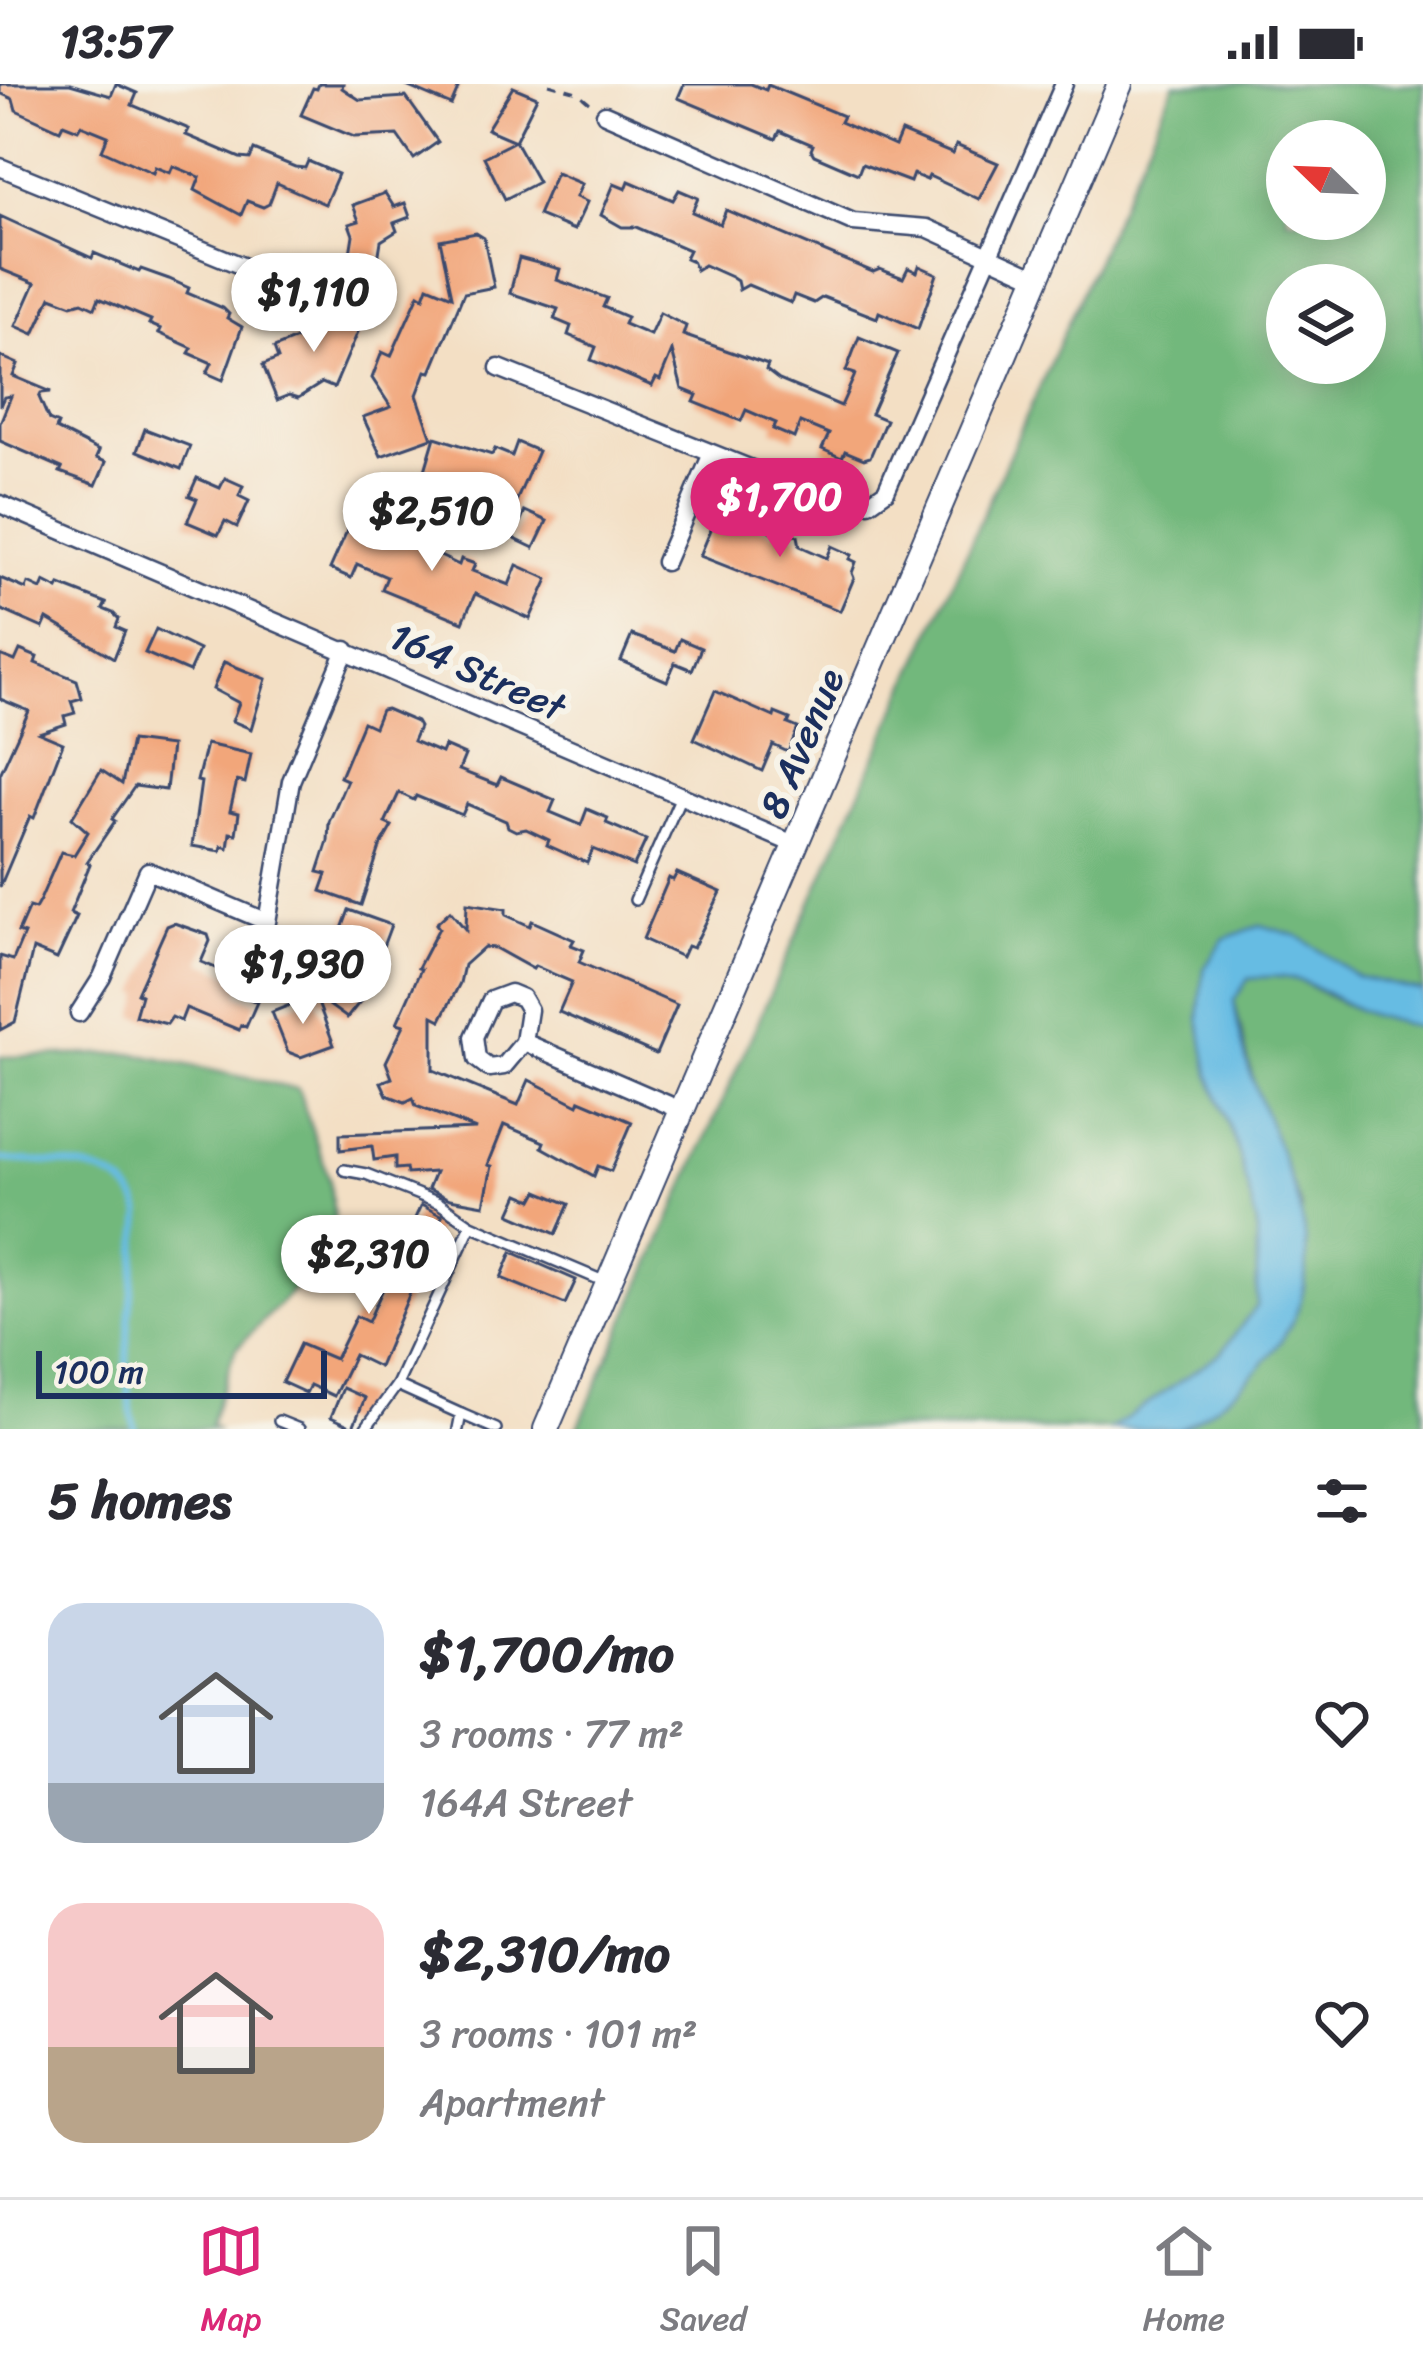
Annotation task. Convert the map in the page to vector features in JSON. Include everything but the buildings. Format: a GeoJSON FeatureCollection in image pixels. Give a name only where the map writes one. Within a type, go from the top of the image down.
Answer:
{"type":"FeatureCollection","features":[{"type":"Feature","properties":{"kind":"main road","name":"8 Avenue"},"geometry":{"type":"LineString","coordinates":[[546,1429],[1120,84]]}},
{"type":"Feature","properties":{"kind":"street"},"geometry":{"type":"LineString","coordinates":[[499,368],[832,501],[869,502],[886,491],[1064,84]]}},
{"type":"Feature","properties":{"kind":"street"},"geometry":{"type":"LineString","coordinates":[[605,114],[853,222],[927,228],[1037,278]]}},
{"type":"Feature","properties":{"kind":"street"},"geometry":{"type":"LineString","coordinates":[[0,167],[274,279]]}},
{"type":"Feature","properties":{"kind":"street"},"geometry":{"type":"LineString","coordinates":[[665,562],[711,456]]}},
{"type":"Feature","properties":{"kind":"street","name":"164 Street"},"geometry":{"type":"LineString","coordinates":[[0,503],[796,845]]}},
{"type":"Feature","properties":{"kind":"street"},"geometry":{"type":"LineString","coordinates":[[79,1013],[103,977],[148,871],[267,922],[291,781],[346,650]]}},
{"type":"Feature","properties":{"kind":"street"},"geometry":{"type":"LineString","coordinates":[[510,992],[527,1003],[530,1017],[524,1042],[504,1066],[489,1067],[477,1059],[474,1037],[496,995],[510,992]]}},
{"type":"Feature","properties":{"kind":"street"},"geometry":{"type":"LineString","coordinates":[[524,1042],[683,1112]]}},
{"type":"Feature","properties":{"kind":"lane"},"geometry":{"type":"LineString","coordinates":[[635,900],[681,796]]}},
{"type":"Feature","properties":{"kind":"lane"},"geometry":{"type":"LineString","coordinates":[[344,1171],[366,1174],[439,1203],[471,1226],[608,1283]]}},
{"type":"Feature","properties":{"kind":"lane"},"geometry":{"type":"LineString","coordinates":[[365,1429],[398,1384],[471,1226]]}},
{"type":"Feature","properties":{"kind":"lane"},"geometry":{"type":"LineString","coordinates":[[398,1384],[496,1429]]}},
{"type":"Feature","properties":{"kind":"lane"},"geometry":{"type":"LineString","coordinates":[[458,1429],[461,1414]]}},
{"type":"Feature","properties":{"kind":"lane"},"geometry":{"type":"LineString","coordinates":[[278,1420],[299,1429]]}},
{"type":"Feature","properties":{"kind":"path"},"geometry":{"type":"LineString","coordinates":[[549,84],[577,92],[605,114]]}},
{"type":"Feature","properties":{"kind":"green space"},"geometry":{"type":"Polygon","coordinates":[[[1174,84],[1423,84],[1423,991],[1358,977],[1298,937],[1260,925],[1209,1073],[1236,1145],[1257,1224],[1257,1305],[1222,1352],[1111,1429],[577,1429],[1174,84]]]}},
{"type":"Feature","properties":{"kind":"green space"},"geometry":{"type":"Polygon","coordinates":[[[1279,973],[1353,1008],[1423,1028],[1423,1429],[1180,1429],[1247,1380],[1302,1209],[1255,1088],[1234,1000],[1248,979],[1279,973]]]}},
{"type":"Feature","properties":{"kind":"green space"},"geometry":{"type":"Polygon","coordinates":[[[132,1053],[298,1089],[330,1181],[337,1244],[235,1350],[210,1425],[216,1429],[0,1429],[0,1057],[132,1053]]]}},
{"type":"Feature","properties":{"kind":"water"},"geometry":{"type":"Polygon","coordinates":[[[1260,925],[1298,936],[1358,977],[1423,991],[1423,1028],[1366,1013],[1297,980],[1248,979],[1234,1000],[1248,1068],[1304,1232],[1307,1266],[1301,1300],[1285,1335],[1257,1370],[1206,1413],[1176,1429],[1111,1429],[1222,1352],[1257,1305],[1257,1224],[1236,1145],[1209,1073],[1199,1018],[1204,969],[1224,939],[1260,925]]]}},
{"type":"Feature","properties":{"kind":"waterway"},"geometry":{"type":"LineString","coordinates":[[0,1159],[83,1168],[121,1183],[134,1196],[141,1214],[127,1349],[135,1429]]}}]}
